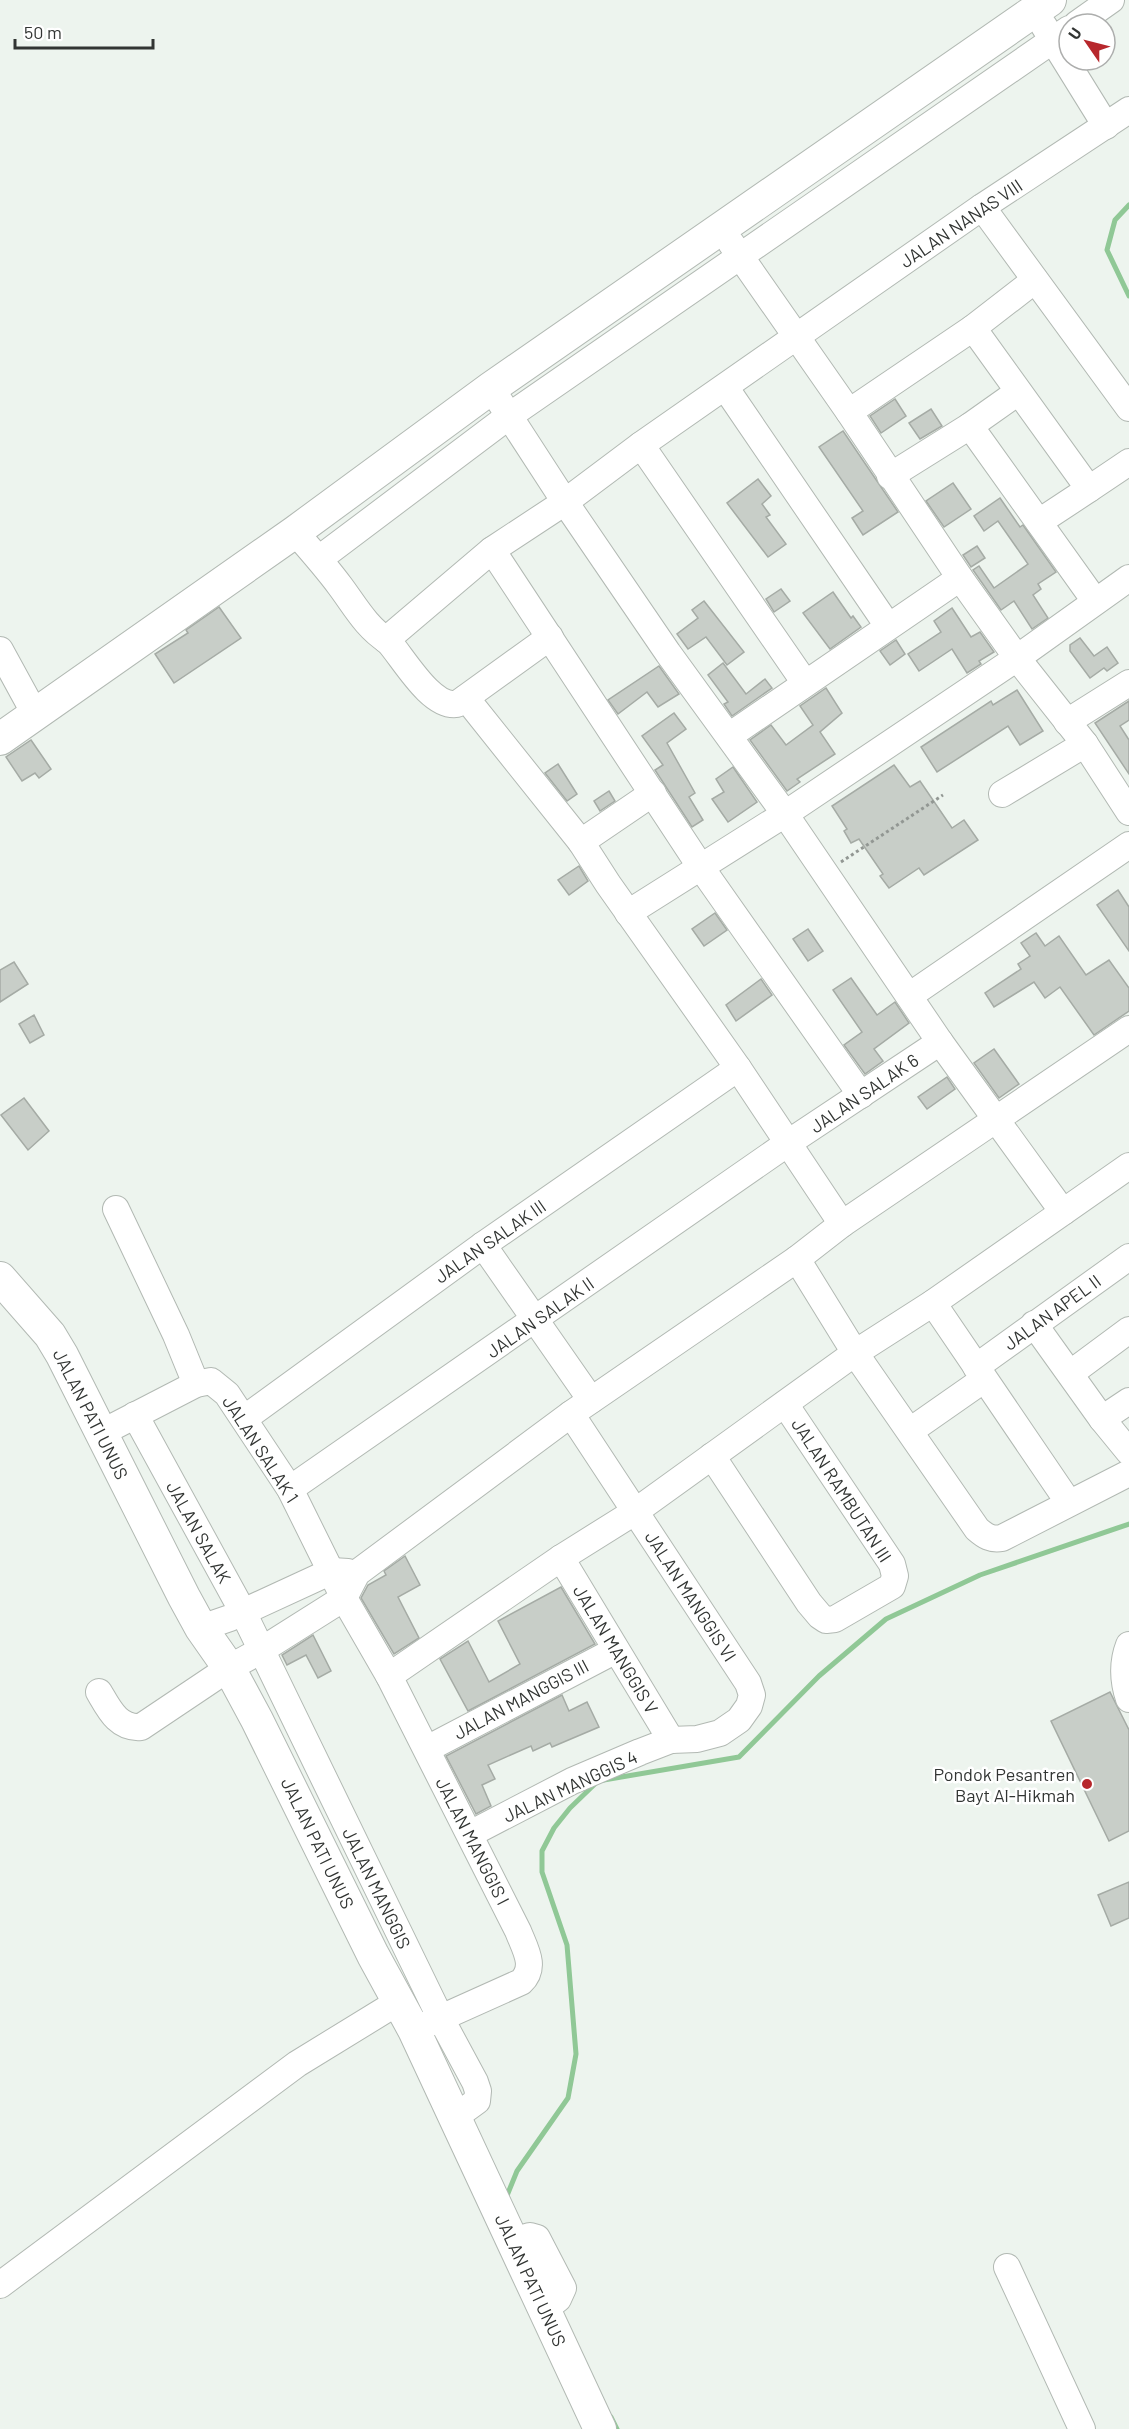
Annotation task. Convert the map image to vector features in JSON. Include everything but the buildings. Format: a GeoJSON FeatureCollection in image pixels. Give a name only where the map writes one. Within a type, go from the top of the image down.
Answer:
{"type":"FeatureCollection","features":[{"type":"Feature","properties":{"kind":"main road"},"geometry":{"type":"LineString","coordinates":[[0,739],[295,532],[491,388],[1041,6]]}},
{"type":"Feature","properties":{"kind":"main road","name":"JALAN PATI UNUS"},"geometry":{"type":"LineString","coordinates":[[0,1278],[50,1335],[62,1355],[118,1424],[223,1620],[243,1660],[257,1720],[373,1955],[398,2001],[427,2023],[464,2111],[529,2250],[600,2429]]}},
{"type":"Feature","properties":{"kind":"street"},"geometry":{"type":"LineString","coordinates":[[1094,12],[1111,0]]}},
{"type":"Feature","properties":{"kind":"street"},"geometry":{"type":"LineString","coordinates":[[1041,6],[1057,28]]}},
{"type":"Feature","properties":{"kind":"street"},"geometry":{"type":"LineString","coordinates":[[319,559],[509,416],[1057,37]]}},
{"type":"Feature","properties":{"kind":"street"},"geometry":{"type":"LineString","coordinates":[[1080,72],[1106,126]]}},
{"type":"Feature","properties":{"kind":"street","name":"JALAN NANAS VIII"},"geometry":{"type":"LineString","coordinates":[[386,640],[492,550],[565,502],[640,445],[982,207],[1129,110]]}},
{"type":"Feature","properties":{"kind":"street"},"geometry":{"type":"LineString","coordinates":[[982,207],[1129,408]]}},
{"type":"Feature","properties":{"kind":"street"},"geometry":{"type":"LineString","coordinates":[[721,227],[960,578],[1017,658],[1084,744],[1129,812]]}},
{"type":"Feature","properties":{"kind":"street"},"geometry":{"type":"LineString","coordinates":[[849,412],[973,328],[1035,280]]}},
{"type":"Feature","properties":{"kind":"street"},"geometry":{"type":"LineString","coordinates":[[973,328],[1089,489]]}},
{"type":"Feature","properties":{"kind":"street"},"geometry":{"type":"LineString","coordinates":[[725,387],[888,626]]}},
{"type":"Feature","properties":{"kind":"street"},"geometry":{"type":"LineString","coordinates":[[491,388],[565,502],[668,652],[785,814],[940,1042],[1063,1212]]}},
{"type":"Feature","properties":{"kind":"street"},"geometry":{"type":"LineString","coordinates":[[890,476],[970,426],[1018,392]]}},
{"type":"Feature","properties":{"kind":"street"},"geometry":{"type":"LineString","coordinates":[[970,426],[1095,601]]}},
{"type":"Feature","properties":{"kind":"street"},"geometry":{"type":"LineString","coordinates":[[640,445],[805,683]]}},
{"type":"Feature","properties":{"kind":"street"},"geometry":{"type":"LineString","coordinates":[[1039,522],[1129,462]]}},
{"type":"Feature","properties":{"kind":"street"},"geometry":{"type":"LineString","coordinates":[[295,532],[319,559],[366,623],[379,637],[386,640],[436,699],[452,705],[457,704],[550,638]]}},
{"type":"Feature","properties":{"kind":"street"},"geometry":{"type":"LineString","coordinates":[[492,550],[700,866],[861,1095]]}},
{"type":"Feature","properties":{"kind":"street"},"geometry":{"type":"LineString","coordinates":[[729,736],[960,578]]}},
{"type":"Feature","properties":{"kind":"street"},"geometry":{"type":"LineString","coordinates":[[628,913],[785,814],[1017,658],[1129,578]]}},
{"type":"Feature","properties":{"kind":"street"},"geometry":{"type":"LineString","coordinates":[[0,650],[35,714]]}},
{"type":"Feature","properties":{"kind":"street"},"geometry":{"type":"LineString","coordinates":[[1067,722],[1129,683]]}},
{"type":"Feature","properties":{"kind":"street"},"geometry":{"type":"LineString","coordinates":[[466,698],[581,842],[628,913],[738,1068],[842,1224]]}},
{"type":"Feature","properties":{"kind":"street"},"geometry":{"type":"LineString","coordinates":[[1002,794],[1084,744]]}},
{"type":"Feature","properties":{"kind":"street"},"geometry":{"type":"LineString","coordinates":[[581,842],[652,793]]}},
{"type":"Feature","properties":{"kind":"street"},"geometry":{"type":"LineString","coordinates":[[909,996],[1129,845]]}},
{"type":"Feature","properties":{"kind":"street"},"geometry":{"type":"LineString","coordinates":[[223,1620],[344,1572],[797,1259],[842,1224],[997,1121],[1129,1029]]}},
{"type":"Feature","properties":{"kind":"street","name":"JALAN SALAK 6"},"geometry":{"type":"LineString","coordinates":[[788,1143],[940,1042]]}},
{"type":"Feature","properties":{"kind":"street","name":"JALAN SALAK III"},"geometry":{"type":"LineString","coordinates":[[244,1418],[483,1245],[738,1068]]}},
{"type":"Feature","properties":{"kind":"street","name":"JALAN SALAK II"},"geometry":{"type":"LineString","coordinates":[[290,1489],[788,1143]]}},
{"type":"Feature","properties":{"kind":"street"},"geometry":{"type":"LineString","coordinates":[[389,1676],[561,1558],[636,1511],[855,1353],[933,1303],[1129,1166]]}},
{"type":"Feature","properties":{"kind":"street"},"geometry":{"type":"LineString","coordinates":[[117,1209],[176,1335],[196,1384],[118,1424]]}},
{"type":"Feature","properties":{"kind":"street","name":"JALAN MANGGIS VI"},"geometry":{"type":"LineString","coordinates":[[483,1245],[536,1319],[636,1511],[748,1683],[752,1695],[749,1706],[739,1720],[720,1733],[697,1739],[671,1740]]}},
{"type":"Feature","properties":{"kind":"street","name":"JALAN APEL II"},"geometry":{"type":"LineString","coordinates":[[910,1431],[980,1374],[1034,1324],[1129,1257]]}},
{"type":"Feature","properties":{"kind":"street"},"geometry":{"type":"LineString","coordinates":[[797,1259],[855,1353],[977,1529],[986,1536],[994,1539],[1002,1538],[1129,1473]]}},
{"type":"Feature","properties":{"kind":"street"},"geometry":{"type":"LineString","coordinates":[[933,1303],[1069,1503]]}},
{"type":"Feature","properties":{"kind":"street"},"geometry":{"type":"LineString","coordinates":[[1034,1324],[1102,1419],[1129,1452]]}},
{"type":"Feature","properties":{"kind":"street"},"geometry":{"type":"LineString","coordinates":[[1071,1373],[1129,1330]]}},
{"type":"Feature","properties":{"kind":"street","name":"JALAN SALAK 1"},"geometry":{"type":"LineString","coordinates":[[196,1384],[211,1382],[220,1386],[244,1418],[344,1572],[344,1598]]}},
{"type":"Feature","properties":{"kind":"street"},"geometry":{"type":"LineString","coordinates":[[1102,1419],[1129,1401]]}},
{"type":"Feature","properties":{"kind":"street","name":"JALAN RAMBUTAN III"},"geometry":{"type":"LineString","coordinates":[[712,1456],[809,1603],[820,1616],[826,1620],[835,1619],[892,1586],[895,1576],[892,1564],[785,1404]]}},
{"type":"Feature","properties":{"kind":"street","name":"JALAN SALAK"},"geometry":{"type":"LineString","coordinates":[[118,1424],[243,1660]]}},
{"type":"Feature","properties":{"kind":"street","name":"JALAN MANGGIS V"},"geometry":{"type":"LineString","coordinates":[[561,1558],[671,1740]]}},
{"type":"Feature","properties":{"kind":"street"},"geometry":{"type":"LineString","coordinates":[[99,1692],[116,1718],[132,1728],[141,1727],[243,1660],[344,1598]]}},
{"type":"Feature","properties":{"kind":"street","name":"JALAN MANGGIS I"},"geometry":{"type":"LineString","coordinates":[[344,1598],[389,1676],[519,1931],[530,1967],[527,1976],[521,1982],[427,2023]]}},
{"type":"Feature","properties":{"kind":"street"},"geometry":{"type":"LineString","coordinates":[[1129,1645],[1125,1656],[1124,1677],[1129,1699]]}},
{"type":"Feature","properties":{"kind":"street","name":"JALAN MANGGIS III"},"geometry":{"type":"LineString","coordinates":[[427,1749],[616,1650]]}},
{"type":"Feature","properties":{"kind":"street","name":"JALAN MANGGIS"},"geometry":{"type":"LineString","coordinates":[[243,1660],[427,2023]]}},
{"type":"Feature","properties":{"kind":"street","name":"JALAN MANGGIS 4"},"geometry":{"type":"LineString","coordinates":[[470,1834],[572,1781],[671,1740]]}},
{"type":"Feature","properties":{"kind":"street"},"geometry":{"type":"LineString","coordinates":[[0,2285],[297,2064],[398,2001]]}},
{"type":"Feature","properties":{"kind":"street"},"geometry":{"type":"LineString","coordinates":[[1007,2267],[1082,2429]]}},
{"type":"Feature","properties":{"kind":"path"},"geometry":{"type":"LineString","coordinates":[[825,873],[943,795]]}},
{"type":"Feature","properties":{"kind":"waterway"},"geometry":{"type":"LineString","coordinates":[[1129,205],[1115,220],[1107,250],[1129,296]]}},
{"type":"Feature","properties":{"kind":"waterway"},"geometry":{"type":"LineString","coordinates":[[506,2198],[517,2171],[568,2098],[576,2054],[567,1945],[542,1872],[542,1851],[554,1828],[570,1808],[598,1781],[739,1757],[819,1676],[886,1619],[980,1575],[1129,1524]]}},
{"type":"Feature","properties":{"kind":"waterway"},"geometry":{"type":"LineString","coordinates":[[611,2417],[617,2429]]}},
{"type":"Feature","properties":{"kind":"place","name":"Pondok Pesantren Bayt Al-Hikmah"},"geometry":{"type":"Point","coordinates":[1087,1784]}}]}
